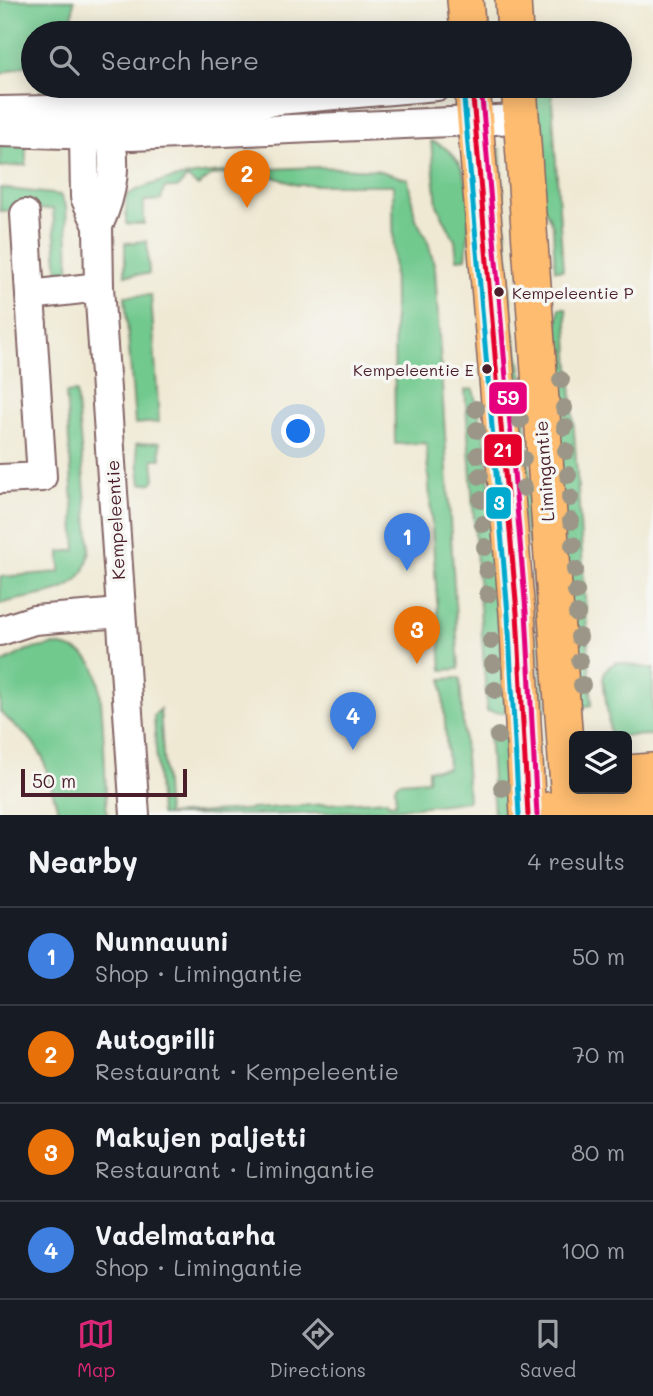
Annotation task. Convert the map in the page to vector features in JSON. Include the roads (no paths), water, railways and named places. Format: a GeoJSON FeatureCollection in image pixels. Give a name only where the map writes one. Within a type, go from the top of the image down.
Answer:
{"type":"FeatureCollection","features":[{"type":"Feature","properties":{"kind":"main road"},"geometry":{"type":"LineString","coordinates":[[466,0],[467,21]]}},
{"type":"Feature","properties":{"kind":"main road"},"geometry":{"type":"LineString","coordinates":[[513,0],[514,21]]}},
{"type":"Feature","properties":{"kind":"main road"},"geometry":{"type":"LineString","coordinates":[[473,98],[517,613],[527,801],[569,793]]}},
{"type":"Feature","properties":{"kind":"main road","name":"Limingantie"},"geometry":{"type":"LineString","coordinates":[[519,102],[569,779]]}},
{"type":"Feature","properties":{"kind":"main road"},"geometry":{"type":"LineString","coordinates":[[632,773],[653,771]]}},
{"type":"Feature","properties":{"kind":"main road"},"geometry":{"type":"LineString","coordinates":[[578,794],[653,803]]}},
{"type":"Feature","properties":{"kind":"street"},"geometry":{"type":"LineString","coordinates":[[0,111],[99,98],[246,106],[301,98]]}},
{"type":"Feature","properties":{"kind":"street","name":"Kempeleentie"},"geometry":{"type":"LineString","coordinates":[[99,98],[97,136],[85,197],[98,226],[99,287],[135,815]]}},
{"type":"Feature","properties":{"kind":"street"},"geometry":{"type":"LineString","coordinates":[[0,132],[97,136],[475,121],[519,102]]}},
{"type":"Feature","properties":{"kind":"street"},"geometry":{"type":"LineString","coordinates":[[0,480],[42,477],[25,214]]}},
{"type":"Feature","properties":{"kind":"street"},"geometry":{"type":"LineString","coordinates":[[30,295],[99,287]]}},
{"type":"Feature","properties":{"kind":"street"},"geometry":{"type":"LineString","coordinates":[[0,631],[34,620],[121,613]]}},
{"type":"Feature","properties":{"kind":"place","name":"Autogrilli"},"geometry":{"type":"Point","coordinates":[247,208]}},
{"type":"Feature","properties":{"kind":"place","name":"Kempeleentie P"},"geometry":{"type":"Point","coordinates":[499,292]}},
{"type":"Feature","properties":{"kind":"place","name":"Kempeleentie E"},"geometry":{"type":"Point","coordinates":[487,369]}},
{"type":"Feature","properties":{"kind":"place","name":"Nunnauuni"},"geometry":{"type":"Point","coordinates":[407,571]}},
{"type":"Feature","properties":{"kind":"place","name":"Makujen paljetti"},"geometry":{"type":"Point","coordinates":[417,664]}},
{"type":"Feature","properties":{"kind":"place","name":"Vadelmatarha"},"geometry":{"type":"Point","coordinates":[353,750]}}]}
